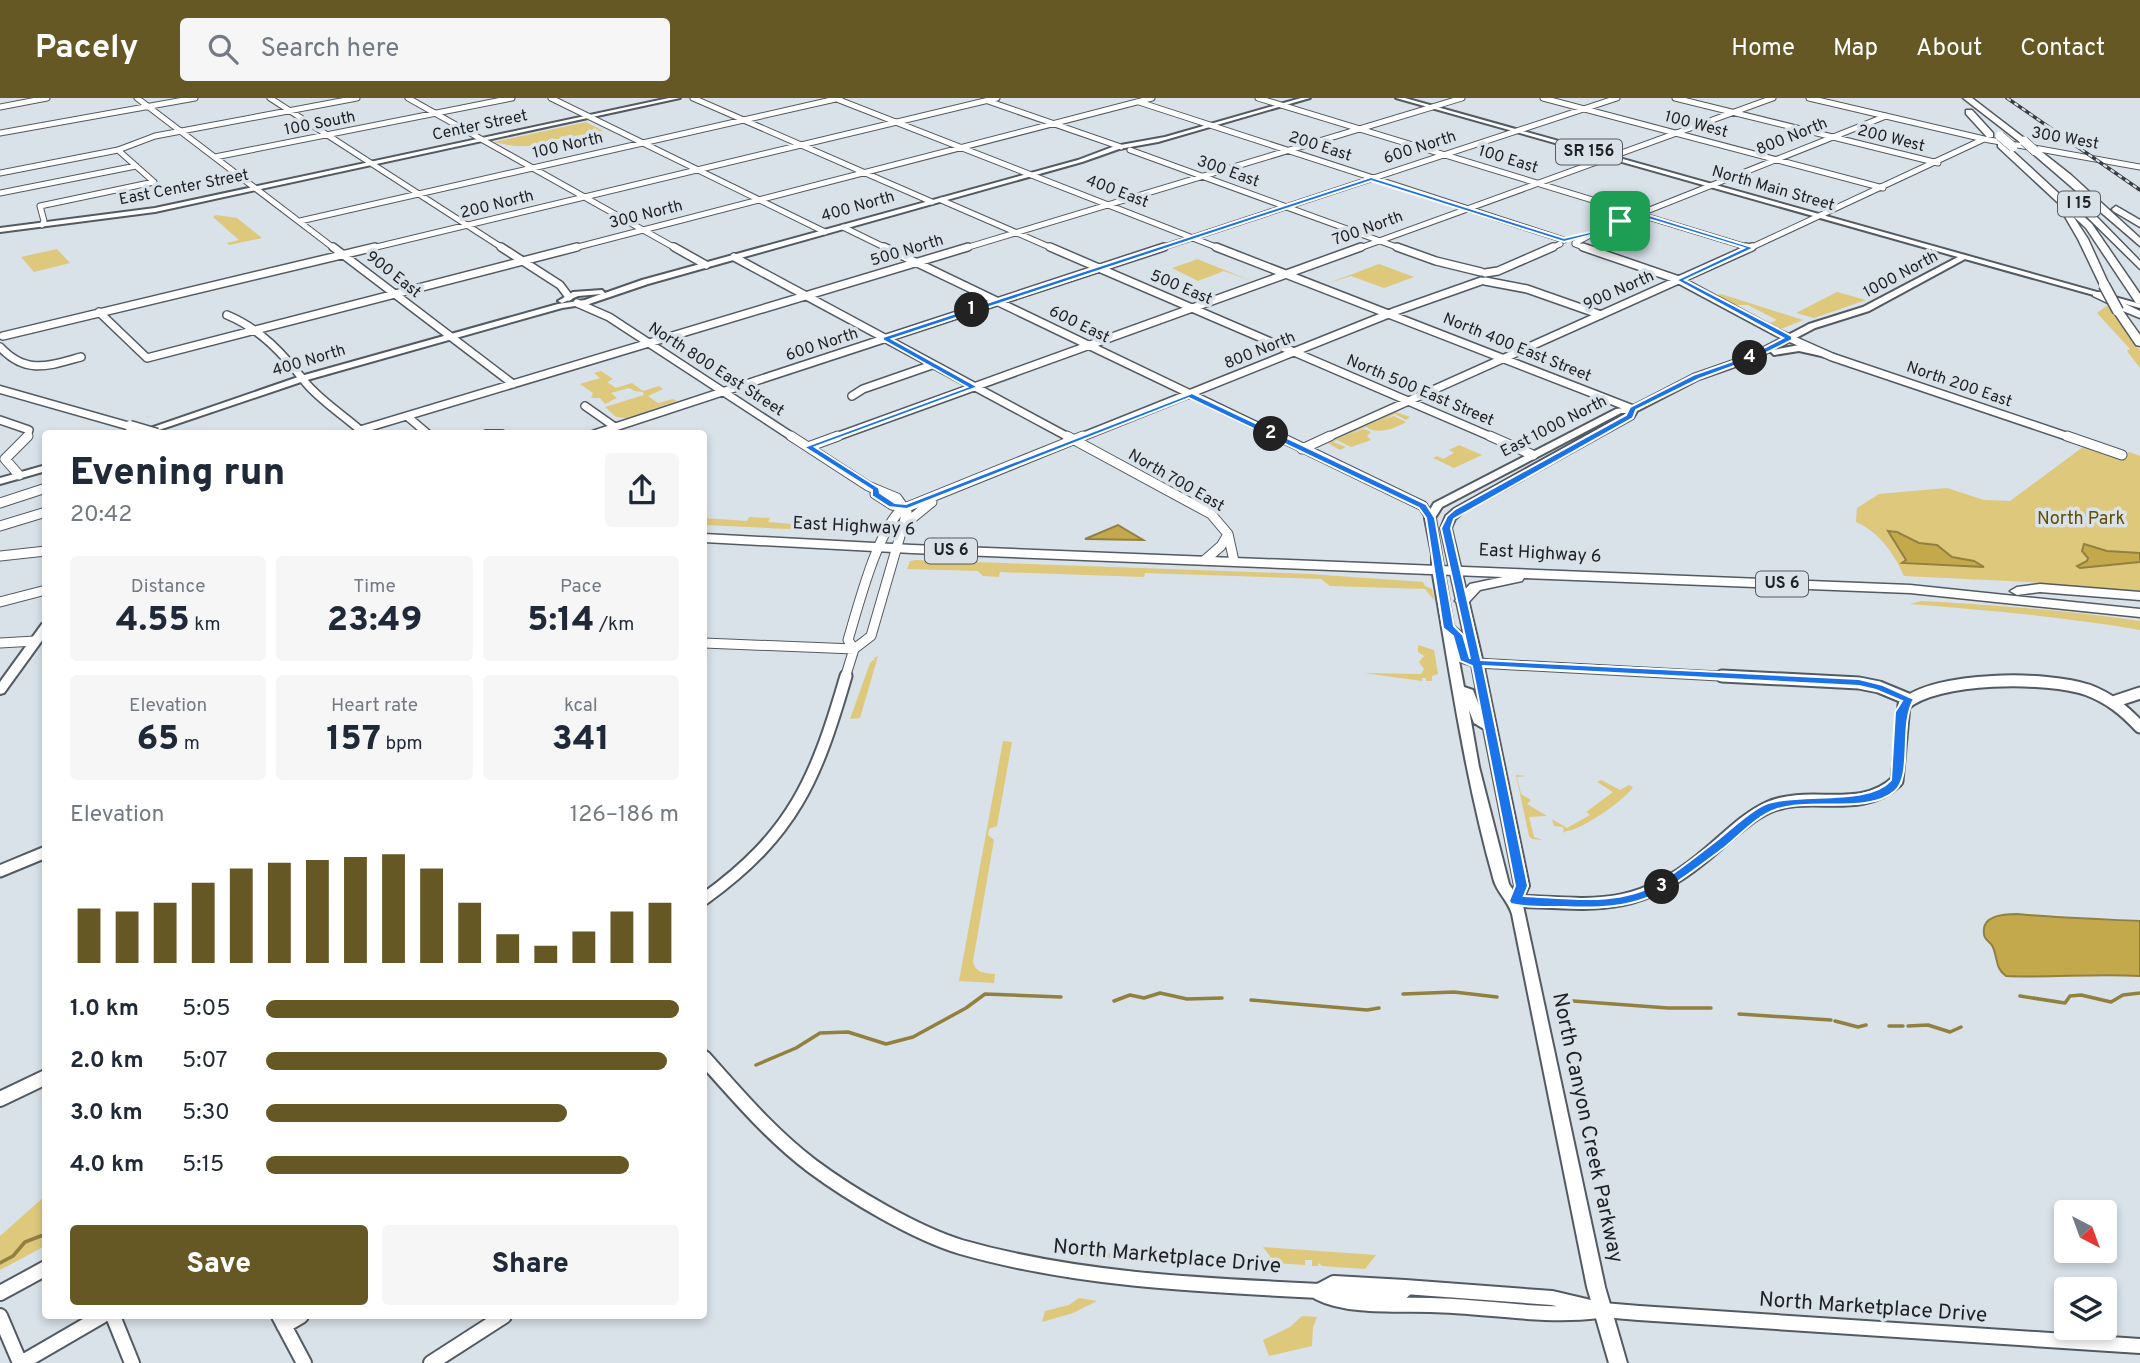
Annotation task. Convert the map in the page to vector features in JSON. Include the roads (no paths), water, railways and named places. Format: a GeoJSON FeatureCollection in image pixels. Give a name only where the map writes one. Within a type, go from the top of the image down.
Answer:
{"type":"FeatureCollection","features":[{"type":"Feature","properties":{"kind":"highway","name":"I 15"},"geometry":{"type":"LineString","coordinates":[[1964,102],[1969,112],[2080,205],[2140,266]]}},
{"type":"Feature","properties":{"kind":"highway","name":"I 15"},"geometry":{"type":"LineString","coordinates":[[1964,102],[2024,141],[2140,243]]}},
{"type":"Feature","properties":{"kind":"highway"},"geometry":{"type":"LineString","coordinates":[[1969,112],[1987,137],[2001,141],[2089,226],[2140,301]]}},
{"type":"Feature","properties":{"kind":"highway"},"geometry":{"type":"LineString","coordinates":[[2068,177],[2140,226]]}},
{"type":"Feature","properties":{"kind":"highway"},"geometry":{"type":"LineString","coordinates":[[2057,198],[2083,239],[2118,311],[2140,343]]}},
{"type":"Feature","properties":{"kind":"highway"},"geometry":{"type":"LineString","coordinates":[[2097,294],[2123,294],[2129,289],[2129,285]]}},
{"type":"Feature","properties":{"kind":"highway"},"geometry":{"type":"LineString","coordinates":[[2097,294],[2140,315]]}},
{"type":"Feature","properties":{"kind":"highway"},"geometry":{"type":"LineString","coordinates":[[0,389],[135,430]]}},
{"type":"Feature","properties":{"kind":"highway","name":"East Highway 6"},"geometry":{"type":"LineString","coordinates":[[707,538],[1003,553],[1910,589],[1947,596],[2036,601],[2140,613]]}},
{"type":"Feature","properties":{"kind":"highway"},"geometry":{"type":"LineString","coordinates":[[1462,601],[1475,587],[1544,573]]}},
{"type":"Feature","properties":{"kind":"highway","name":"East Highway 6"},"geometry":{"type":"LineString","coordinates":[[1910,589],[1938,585],[2140,605]]}},
{"type":"Feature","properties":{"kind":"highway","name":"US 6"},"geometry":{"type":"LineString","coordinates":[[2017,591],[2040,588],[2140,596]]}},
{"type":"Feature","properties":{"kind":"main road","name":"Center Street"},"geometry":{"type":"LineString","coordinates":[[371,163],[677,98]]}},
{"type":"Feature","properties":{"kind":"main road","name":"400 North"},"geometry":{"type":"LineString","coordinates":[[148,430],[304,378],[572,300],[1307,98]]}},
{"type":"Feature","properties":{"kind":"main road","name":"North Main Street"},"geometry":{"type":"LineString","coordinates":[[1399,98],[2140,306]]}},
{"type":"Feature","properties":{"kind":"main road","name":"East Center Street"},"geometry":{"type":"LineString","coordinates":[[0,230],[144,212],[371,163]]}},
{"type":"Feature","properties":{"kind":"main road","name":"1000 North"},"geometry":{"type":"LineString","coordinates":[[1789,338],[1812,326],[1872,306],[1964,257]]}},
{"type":"Feature","properties":{"kind":"main road"},"geometry":{"type":"LineString","coordinates":[[1753,357],[1789,338]]}},
{"type":"Feature","properties":{"kind":"main road"},"geometry":{"type":"LineString","coordinates":[[1633,409],[1696,377],[1753,357],[1792,348],[1832,357]]}},
{"type":"Feature","properties":{"kind":"main road","name":"East 1000 North"},"geometry":{"type":"LineString","coordinates":[[1438,505],[1619,411],[1633,409]]}},
{"type":"Feature","properties":{"kind":"main road","name":"East 1000 North"},"geometry":{"type":"LineString","coordinates":[[1456,570],[1446,535],[1448,521],[1466,506],[1630,416],[1633,409]]}},
{"type":"Feature","properties":{"kind":"main road"},"geometry":{"type":"LineString","coordinates":[[1548,460],[1547,455],[1570,442],[1572,436]]}},
{"type":"Feature","properties":{"kind":"main road"},"geometry":{"type":"LineString","coordinates":[[1510,482],[1515,474],[1537,461],[1534,455]]}},
{"type":"Feature","properties":{"kind":"main road"},"geometry":{"type":"LineString","coordinates":[[0,481],[42,472]]}},
{"type":"Feature","properties":{"kind":"main road"},"geometry":{"type":"LineString","coordinates":[[1437,569],[1430,518],[1438,505]]}},
{"type":"Feature","properties":{"kind":"main road","name":"North Canyon Creek Parkway"},"geometry":{"type":"LineString","coordinates":[[1437,569],[1474,767],[1502,885],[1515,901],[1603,1310],[1618,1363]]}},
{"type":"Feature","properties":{"kind":"main road","name":"North Canyon Creek Parkway"},"geometry":{"type":"LineString","coordinates":[[1456,570],[1522,886],[1515,901]]}},
{"type":"Feature","properties":{"kind":"main road"},"geometry":{"type":"LineString","coordinates":[[1449,628],[1458,635],[1464,659],[1477,663]]}},
{"type":"Feature","properties":{"kind":"main road"},"geometry":{"type":"LineString","coordinates":[[0,690],[42,631]]}},
{"type":"Feature","properties":{"kind":"main road"},"geometry":{"type":"LineString","coordinates":[[1459,689],[1469,693],[1478,720],[1489,727]]}},
{"type":"Feature","properties":{"kind":"street"},"geometry":{"type":"LineString","coordinates":[[0,107],[47,98]]}},
{"type":"Feature","properties":{"kind":"street","name":"900 East"},"geometry":{"type":"LineString","coordinates":[[137,98],[513,384]]}},
{"type":"Feature","properties":{"kind":"street"},"geometry":{"type":"LineString","coordinates":[[0,133],[195,98]]}},
{"type":"Feature","properties":{"kind":"street"},"geometry":{"type":"LineString","coordinates":[[270,98],[560,285],[590,296],[609,317]]}},
{"type":"Feature","properties":{"kind":"street"},"geometry":{"type":"LineString","coordinates":[[0,173],[118,150],[181,131],[357,98]]}},
{"type":"Feature","properties":{"kind":"street"},"geometry":{"type":"LineString","coordinates":[[408,98],[706,265]]}},
{"type":"Feature","properties":{"kind":"street","name":"100 South"},"geometry":{"type":"LineString","coordinates":[[215,157],[512,98]]}},
{"type":"Feature","properties":{"kind":"street"},"geometry":{"type":"LineString","coordinates":[[551,98],[825,232]]}},
{"type":"Feature","properties":{"kind":"street","name":"500 East"},"geometry":{"type":"LineString","coordinates":[[693,98],[864,173],[1016,232],[1295,352]]}},
{"type":"Feature","properties":{"kind":"street","name":"100 North"},"geometry":{"type":"LineString","coordinates":[[300,221],[837,98]]}},
{"type":"Feature","properties":{"kind":"street","name":"400 East"},"geometry":{"type":"LineString","coordinates":[[837,98],[1390,313]]}},
{"type":"Feature","properties":{"kind":"street","name":"200 North"},"geometry":{"type":"LineString","coordinates":[[1,337],[896,123],[983,99],[997,98]]}},
{"type":"Feature","properties":{"kind":"street","name":"200 East"},"geometry":{"type":"LineString","coordinates":[[1126,98],[1679,280],[1789,338]]}},
{"type":"Feature","properties":{"kind":"street","name":"300 North"},"geometry":{"type":"LineString","coordinates":[[99,313],[147,358],[1152,98]]}},
{"type":"Feature","properties":{"kind":"street","name":"100 East"},"geometry":{"type":"LineString","coordinates":[[1258,98],[1750,248]]}},
{"type":"Feature","properties":{"kind":"street","name":"500 North"},"geometry":{"type":"LineString","coordinates":[[366,430],[1462,98]]}},
{"type":"Feature","properties":{"kind":"street","name":"100 West"},"geometry":{"type":"LineString","coordinates":[[1543,98],[1883,188]]}},
{"type":"Feature","properties":{"kind":"street","name":"600 North"},"geometry":{"type":"LineString","coordinates":[[606,430],[1617,98]]}},
{"type":"Feature","properties":{"kind":"street","name":"200 West"},"geometry":{"type":"LineString","coordinates":[[1675,98],[1938,163]]}},
{"type":"Feature","properties":{"kind":"street","name":"700 North"},"geometry":{"type":"LineString","coordinates":[[808,447],[1773,98]]}},
{"type":"Feature","properties":{"kind":"street","name":"300 West"},"geometry":{"type":"LineString","coordinates":[[1810,98],[1987,137],[2139,166]]}},
{"type":"Feature","properties":{"kind":"street","name":"300 East"},"geometry":{"type":"LineString","coordinates":[[983,99],[1379,240],[1495,277]]}},
{"type":"Feature","properties":{"kind":"street"},"geometry":{"type":"LineString","coordinates":[[21,103],[29,110]]}},
{"type":"Feature","properties":{"kind":"street","name":"800 North"},"geometry":{"type":"LineString","coordinates":[[1456,288],[1471,276],[1514,265],[1886,116]]}},
{"type":"Feature","properties":{"kind":"street","name":"900 North"},"geometry":{"type":"LineString","coordinates":[[1302,449],[1820,217],[1938,163],[1987,137]]}},
{"type":"Feature","properties":{"kind":"street"},"geometry":{"type":"LineString","coordinates":[[43,225],[40,206],[154,182],[118,150]]}},
{"type":"Feature","properties":{"kind":"street"},"geometry":{"type":"LineString","coordinates":[[0,193],[136,166]]}},
{"type":"Feature","properties":{"kind":"street","name":"600 East"},"geometry":{"type":"LineString","coordinates":[[843,227],[1423,506]]}},
{"type":"Feature","properties":{"kind":"street","name":"North 700 East"},"geometry":{"type":"LineString","coordinates":[[734,257],[1211,514],[1224,525],[1233,547],[1234,561]]}},
{"type":"Feature","properties":{"kind":"street","name":"800 North"},"geometry":{"type":"LineString","coordinates":[[985,477],[1390,313],[1456,288],[1495,277],[1514,265]]}},
{"type":"Feature","properties":{"kind":"street","name":"300 East"},"geometry":{"type":"LineString","coordinates":[[1454,266],[1483,281]]}},
{"type":"Feature","properties":{"kind":"street"},"geometry":{"type":"LineString","coordinates":[[1495,277],[1601,315]]}},
{"type":"Feature","properties":{"kind":"street"},"geometry":{"type":"LineString","coordinates":[[1483,281],[1517,287]]}},
{"type":"Feature","properties":{"kind":"street"},"geometry":{"type":"LineString","coordinates":[[560,285],[572,300],[609,317]]}},
{"type":"Feature","properties":{"kind":"street","name":"North 400 East Street"},"geometry":{"type":"LineString","coordinates":[[1390,313],[1633,409]]}},
{"type":"Feature","properties":{"kind":"street"},"geometry":{"type":"LineString","coordinates":[[227,315],[236,317],[255,330],[357,430]]}},
{"type":"Feature","properties":{"kind":"street","name":"North 800 East Street"},"geometry":{"type":"LineString","coordinates":[[609,317],[876,489],[876,494],[895,502]]}},
{"type":"Feature","properties":{"kind":"street","name":"North 200 East"},"geometry":{"type":"LineString","coordinates":[[1789,338],[1832,357],[2122,455]]}},
{"type":"Feature","properties":{"kind":"street"},"geometry":{"type":"LineString","coordinates":[[0,347],[11,361],[38,368],[82,357]]}},
{"type":"Feature","properties":{"kind":"street","name":"North 500 East Street"},"geometry":{"type":"LineString","coordinates":[[1295,352],[1534,455]]}},
{"type":"Feature","properties":{"kind":"street"},"geometry":{"type":"LineString","coordinates":[[852,396],[863,389],[932,365]]}},
{"type":"Feature","properties":{"kind":"street"},"geometry":{"type":"LineString","coordinates":[[585,406],[615,427]]}},
{"type":"Feature","properties":{"kind":"street"},"geometry":{"type":"LineString","coordinates":[[408,416],[424,430]]}},
{"type":"Feature","properties":{"kind":"street"},"geometry":{"type":"LineString","coordinates":[[0,420],[29,430],[29,435],[2,460],[19,475]]}},
{"type":"Feature","properties":{"kind":"street"},"geometry":{"type":"LineString","coordinates":[[894,516],[907,507],[985,477]]}},
{"type":"Feature","properties":{"kind":"street"},"geometry":{"type":"LineString","coordinates":[[895,502],[907,507],[933,502],[972,486],[985,477]]}},
{"type":"Feature","properties":{"kind":"street"},"geometry":{"type":"LineString","coordinates":[[0,503],[42,489]]}},
{"type":"Feature","properties":{"kind":"street"},"geometry":{"type":"LineString","coordinates":[[895,502],[943,493]]}},
{"type":"Feature","properties":{"kind":"street"},"geometry":{"type":"LineString","coordinates":[[854,649],[848,640],[869,573],[894,516],[895,502]]}},
{"type":"Feature","properties":{"kind":"street"},"geometry":{"type":"LineString","coordinates":[[905,524],[933,502]]}},
{"type":"Feature","properties":{"kind":"street","name":"East 1000 North"},"geometry":{"type":"LineString","coordinates":[[1423,506],[1438,505]]}},
{"type":"Feature","properties":{"kind":"street"},"geometry":{"type":"LineString","coordinates":[[1423,506],[1430,518]]}},
{"type":"Feature","properties":{"kind":"street"},"geometry":{"type":"LineString","coordinates":[[707,897],[723,886],[763,847],[802,797],[814,772],[854,649],[871,636],[905,524],[907,507]]}},
{"type":"Feature","properties":{"kind":"street"},"geometry":{"type":"LineString","coordinates":[[0,526],[42,513]]}},
{"type":"Feature","properties":{"kind":"street","name":"North 700 East"},"geometry":{"type":"LineString","coordinates":[[1205,560],[1221,546],[1227,536]]}},
{"type":"Feature","properties":{"kind":"street"},"geometry":{"type":"LineString","coordinates":[[0,556],[42,551]]}},
{"type":"Feature","properties":{"kind":"street"},"geometry":{"type":"LineString","coordinates":[[0,602],[42,591]]}},
{"type":"Feature","properties":{"kind":"street"},"geometry":{"type":"LineString","coordinates":[[0,643],[35,641]]}},
{"type":"Feature","properties":{"kind":"street"},"geometry":{"type":"LineString","coordinates":[[707,643],[854,649]]}},
{"type":"Feature","properties":{"kind":"street"},"geometry":{"type":"LineString","coordinates":[[1477,663],[1859,683],[1880,687],[1908,699]]}},
{"type":"Feature","properties":{"kind":"street"},"geometry":{"type":"LineString","coordinates":[[1515,901],[1597,904],[1635,899],[1663,887],[1769,807],[1789,801],[1853,801],[1879,796],[1897,781],[1901,712],[1908,699],[1927,690],[2030,680],[2080,688],[2113,702],[2140,727]]}},
{"type":"Feature","properties":{"kind":"street"},"geometry":{"type":"LineString","coordinates":[[2113,702],[2140,693]]}},
{"type":"Feature","properties":{"kind":"street"},"geometry":{"type":"LineString","coordinates":[[0,870],[42,854]]}},
{"type":"Feature","properties":{"kind":"street","name":"North Marketplace Drive"},"geometry":{"type":"LineString","coordinates":[[707,1068],[761,1122],[812,1167],[881,1211],[958,1246],[1047,1267],[1116,1277],[1317,1292],[1396,1295],[1405,1291],[1405,1287],[1561,1299],[1603,1310],[2140,1346]]}},
{"type":"Feature","properties":{"kind":"street"},"geometry":{"type":"LineString","coordinates":[[0,1098],[42,1079]]}},
{"type":"Feature","properties":{"kind":"street"},"geometry":{"type":"LineString","coordinates":[[0,1293],[42,1270]]}},
{"type":"Feature","properties":{"kind":"street","name":"North Marketplace Drive"},"geometry":{"type":"LineString","coordinates":[[1317,1292],[1332,1300],[1416,1306],[1565,1315],[1603,1310]]}},
{"type":"Feature","properties":{"kind":"street"},"geometry":{"type":"LineString","coordinates":[[0,1317],[21,1363],[97,1319]]}},
{"type":"Feature","properties":{"kind":"street"},"geometry":{"type":"LineString","coordinates":[[114,1319],[132,1363]]}},
{"type":"Feature","properties":{"kind":"street"},"geometry":{"type":"LineString","coordinates":[[431,1363],[499,1319]]}},
{"type":"Feature","properties":{"kind":"street"},"geometry":{"type":"LineString","coordinates":[[281,1321],[304,1363]]}},
{"type":"Feature","properties":{"kind":"waterway"},"geometry":{"type":"LineString","coordinates":[[1403,994],[1454,992],[1497,997]]}},
{"type":"Feature","properties":{"kind":"waterway"},"geometry":{"type":"LineString","coordinates":[[1114,1001],[1130,995],[1144,998],[1160,993],[1187,999],[1222,998]]}},
{"type":"Feature","properties":{"kind":"waterway"},"geometry":{"type":"LineString","coordinates":[[2020,996],[2065,1003],[2070,996],[2081,995],[2111,1002],[2123,995],[2140,993]]}},
{"type":"Feature","properties":{"kind":"waterway"},"geometry":{"type":"LineString","coordinates":[[756,1065],[796,1048],[820,1033],[848,1032],[886,1044],[913,1037],[966,1008],[985,994],[1061,997]]}},
{"type":"Feature","properties":{"kind":"waterway"},"geometry":{"type":"LineString","coordinates":[[1251,1000],[1367,1010],[1379,1008]]}},
{"type":"Feature","properties":{"kind":"waterway"},"geometry":{"type":"LineString","coordinates":[[1573,1001],[1668,1008],[1711,1008]]}},
{"type":"Feature","properties":{"kind":"waterway"},"geometry":{"type":"LineString","coordinates":[[1739,1014],[1831,1020]]}},
{"type":"Feature","properties":{"kind":"waterway"},"geometry":{"type":"LineString","coordinates":[[1835,1021],[1858,1027],[1866,1025]]}},
{"type":"Feature","properties":{"kind":"waterway"},"geometry":{"type":"LineString","coordinates":[[1908,1026],[1928,1025],[1950,1032],[1961,1027]]}},
{"type":"Feature","properties":{"kind":"waterway"},"geometry":{"type":"LineString","coordinates":[[1889,1026],[1903,1026]]}},
{"type":"Feature","properties":{"kind":"waterway"},"geometry":{"type":"LineString","coordinates":[[0,1263],[13,1256],[25,1242],[42,1236]]}},
{"type":"Feature","properties":{"kind":"railway"},"geometry":{"type":"LineString","coordinates":[[2007,98],[2140,190]]}},
{"type":"Feature","properties":{"kind":"park label","name":"North Park"},"geometry":{"type":"Point","coordinates":[2081,519]}}]}
